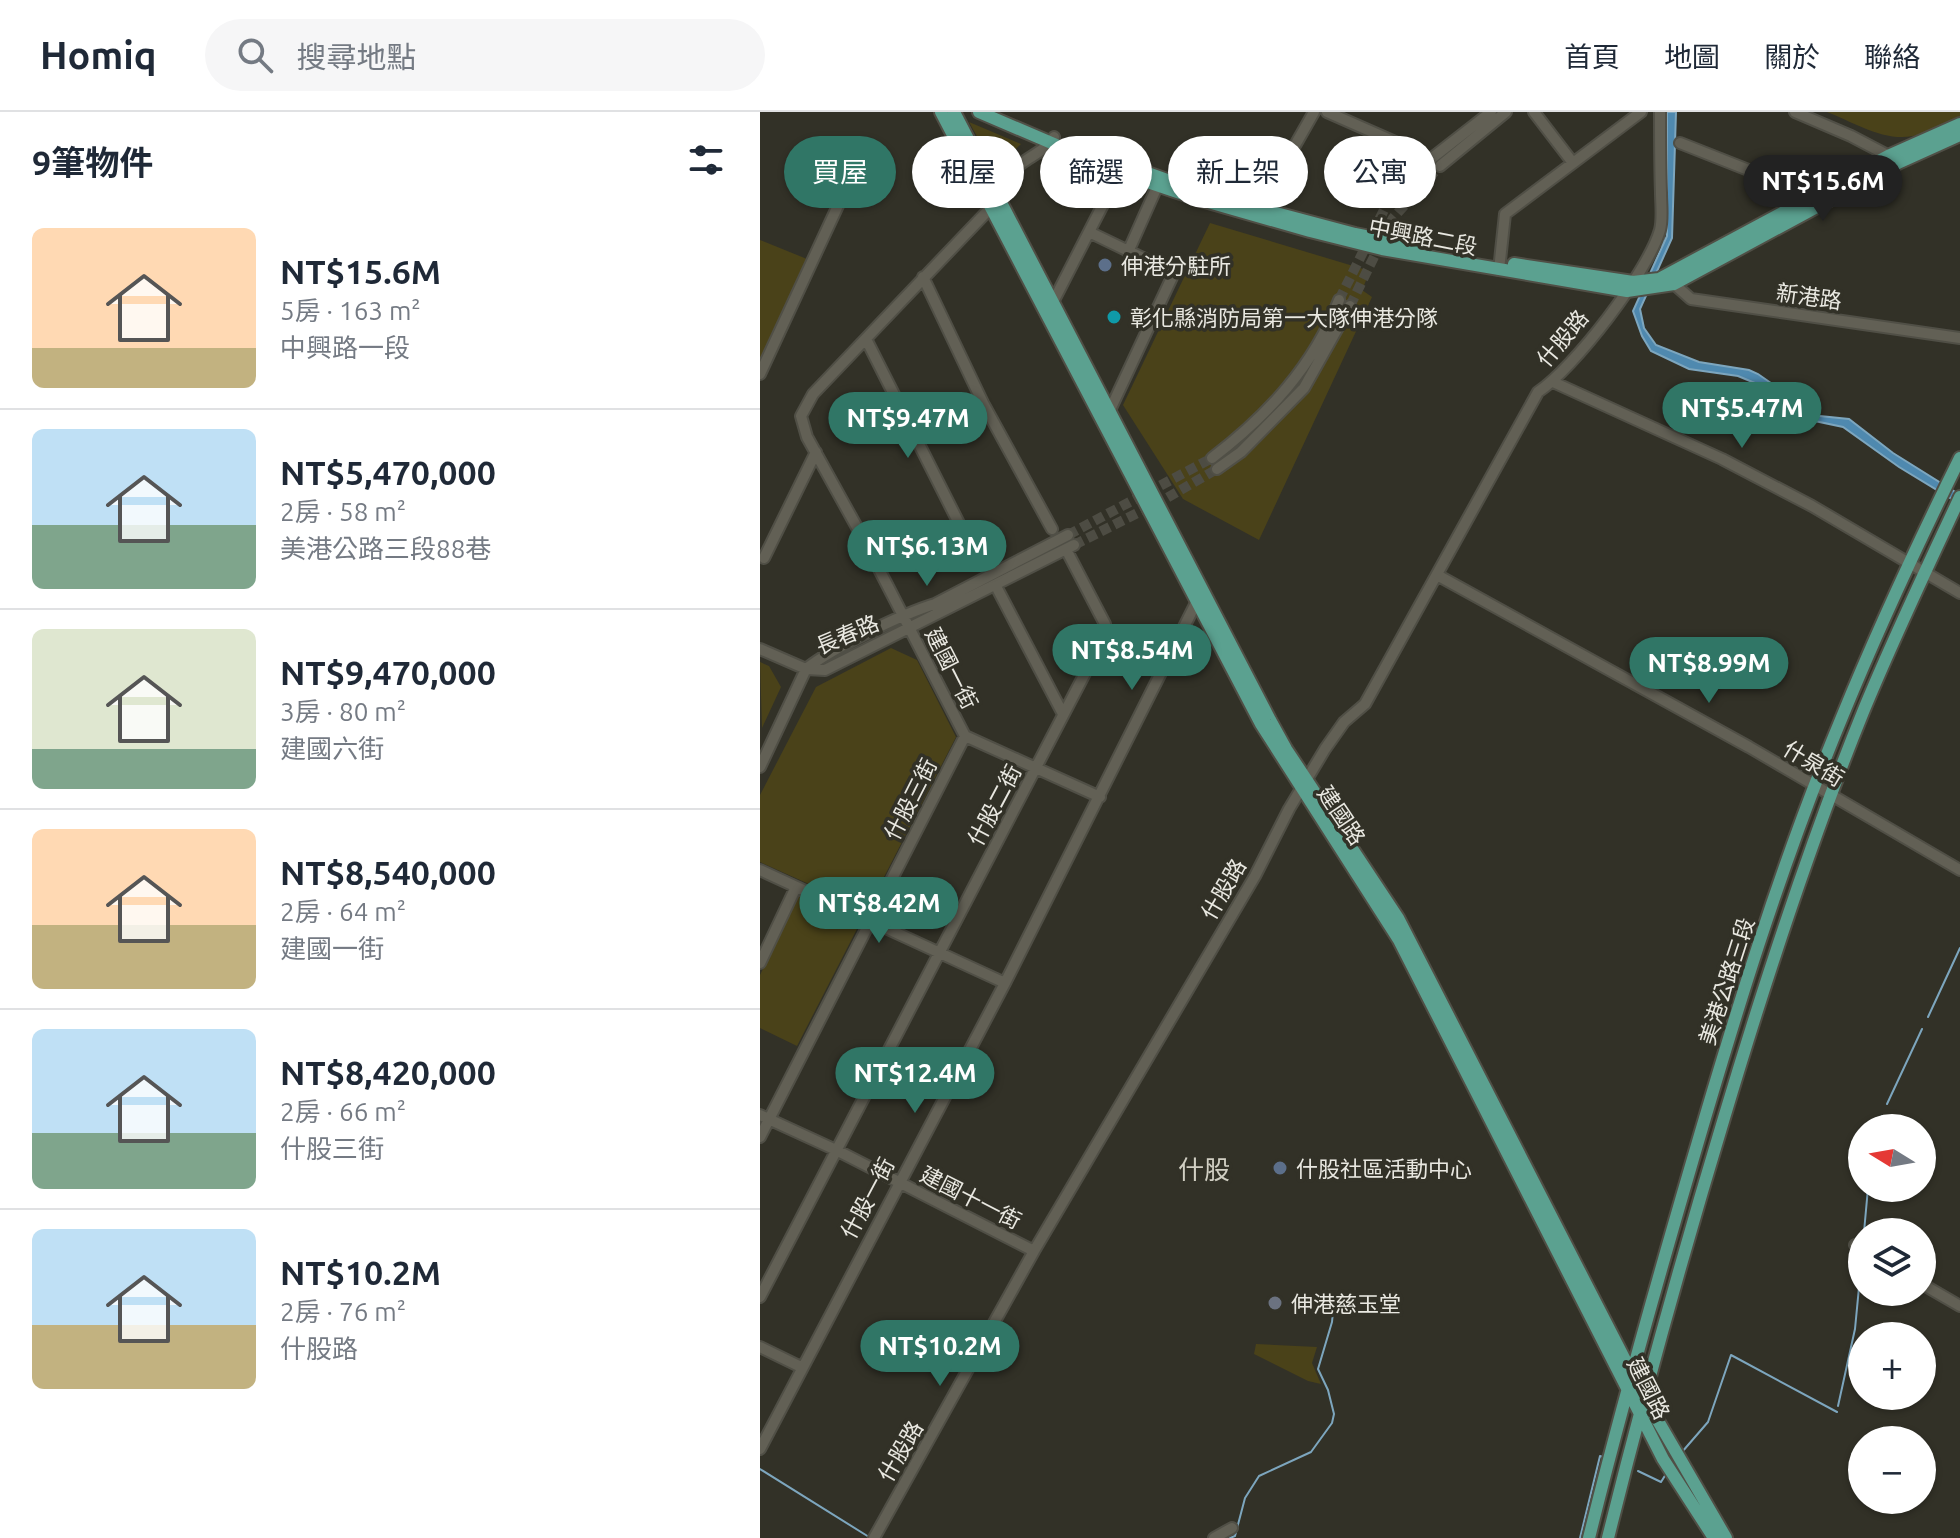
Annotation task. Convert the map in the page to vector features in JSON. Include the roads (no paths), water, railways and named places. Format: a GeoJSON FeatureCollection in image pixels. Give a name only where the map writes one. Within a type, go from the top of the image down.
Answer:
{"type":"FeatureCollection","features":[{"type":"Feature","properties":{"kind":"main road","name":"建國路"},"geometry":{"type":"LineString","coordinates":[[941,112],[956,136]]}},
{"type":"Feature","properties":{"kind":"main road","name":"建國路"},"geometry":{"type":"LineString","coordinates":[[954,112],[965,136]]}},
{"type":"Feature","properties":{"kind":"main road","name":"中興路二段"},"geometry":{"type":"LineString","coordinates":[[979,112],[1042,136]]}},
{"type":"Feature","properties":{"kind":"main road","name":"中興路二段"},"geometry":{"type":"LineString","coordinates":[[1000,112],[1045,136]]}},
{"type":"Feature","properties":{"kind":"main road"},"geometry":{"type":"LineString","coordinates":[[1644,284],[1800,210],[1960,124]]}},
{"type":"Feature","properties":{"kind":"main road"},"geometry":{"type":"LineString","coordinates":[[1894,159],[1960,135]]}},
{"type":"Feature","properties":{"kind":"main road","name":"中興路二段"},"geometry":{"type":"LineString","coordinates":[[1152,179],[1260,213],[1500,266],[1644,284],[1674,284],[1800,210]]}},
{"type":"Feature","properties":{"kind":"main road","name":"建國路"},"geometry":{"type":"LineString","coordinates":[[999,208],[1156,496],[1174,540],[1207,596],[1304,784]]}},
{"type":"Feature","properties":{"kind":"main road","name":"建國路"},"geometry":{"type":"LineString","coordinates":[[999,208],[1261,724],[1398,918],[1639,1412],[1663,1459],[1714,1538]]}},
{"type":"Feature","properties":{"kind":"main road","name":"美港公路三段"},"geometry":{"type":"LineString","coordinates":[[1589,1538],[1631,1371],[1764,925],[1814,786],[1858,678],[1909,562],[1960,458]]}},
{"type":"Feature","properties":{"kind":"main road","name":"美港公路三段"},"geometry":{"type":"LineString","coordinates":[[1608,1538],[1643,1395],[1749,1034],[1831,796],[1868,701],[1959,500]]}},
{"type":"Feature","properties":{"kind":"main road","name":"建國路"},"geometry":{"type":"LineString","coordinates":[[1494,1117],[1643,1395],[1726,1538]]}},
{"type":"Feature","properties":{"kind":"street"},"geometry":{"type":"LineString","coordinates":[[1260,213],[1265,198],[1314,112]]}},
{"type":"Feature","properties":{"kind":"street"},"geometry":{"type":"LineString","coordinates":[[1327,112],[1381,136]]}},
{"type":"Feature","properties":{"kind":"street"},"geometry":{"type":"LineString","coordinates":[[1491,112],[1436,162],[1506,112]]}},
{"type":"Feature","properties":{"kind":"street"},"geometry":{"type":"LineString","coordinates":[[1534,112],[1573,163]]}},
{"type":"Feature","properties":{"kind":"street"},"geometry":{"type":"LineString","coordinates":[[1500,266],[1505,214],[1641,112]]}},
{"type":"Feature","properties":{"kind":"street","name":"什股路"},"geometry":{"type":"LineString","coordinates":[[874,1538],[1034,1251],[1255,876],[1304,784],[1344,722],[1365,704],[1538,392],[1553,382],[1644,284],[1661,228],[1660,112]]}},
{"type":"Feature","properties":{"kind":"street"},"geometry":{"type":"LineString","coordinates":[[1795,112],[1894,159]]}},
{"type":"Feature","properties":{"kind":"street"},"geometry":{"type":"LineString","coordinates":[[1680,143],[1756,173],[1800,210]]}},
{"type":"Feature","properties":{"kind":"street"},"geometry":{"type":"LineString","coordinates":[[1128,252],[1159,182]]}},
{"type":"Feature","properties":{"kind":"street"},"geometry":{"type":"LineString","coordinates":[[760,374],[837,208]]}},
{"type":"Feature","properties":{"kind":"street","name":"建國一街"},"geometry":{"type":"LineString","coordinates":[[990,208],[813,394],[801,416],[807,437],[965,736],[1100,797]]}},
{"type":"Feature","properties":{"kind":"street"},"geometry":{"type":"LineString","coordinates":[[1053,302],[1101,208]]}},
{"type":"Feature","properties":{"kind":"street"},"geometry":{"type":"LineString","coordinates":[[1089,232],[1174,273],[1110,410]]}},
{"type":"Feature","properties":{"kind":"street"},"geometry":{"type":"LineString","coordinates":[[923,277],[983,403],[1052,529]]}},
{"type":"Feature","properties":{"kind":"street","name":"新港路"},"geometry":{"type":"LineString","coordinates":[[1674,284],[1691,299],[1960,338]]}},
{"type":"Feature","properties":{"kind":"street"},"geometry":{"type":"LineString","coordinates":[[1212,458],[1267,411],[1304,367],[1339,300]]}},
{"type":"Feature","properties":{"kind":"street"},"geometry":{"type":"LineString","coordinates":[[1217,469],[1241,452],[1304,388],[1350,306]]}},
{"type":"Feature","properties":{"kind":"street"},"geometry":{"type":"LineString","coordinates":[[866,339],[980,565]]}},
{"type":"Feature","properties":{"kind":"street"},"geometry":{"type":"LineString","coordinates":[[1553,382],[1722,459],[1812,506],[1960,593]]}},
{"type":"Feature","properties":{"kind":"street"},"geometry":{"type":"LineString","coordinates":[[764,558],[816,452]]}},
{"type":"Feature","properties":{"kind":"street","name":"長春路"},"geometry":{"type":"LineString","coordinates":[[806,669],[820,658],[913,610],[935,604],[1070,545]]}},
{"type":"Feature","properties":{"kind":"street","name":"長春路"},"geometry":{"type":"LineString","coordinates":[[760,649],[806,669],[825,670],[1070,545]]}},
{"type":"Feature","properties":{"kind":"street","name":"什股二街"},"geometry":{"type":"LineString","coordinates":[[760,1297],[1106,633],[1105,624],[1070,545]]}},
{"type":"Feature","properties":{"kind":"street","name":"什泉街"},"geometry":{"type":"LineString","coordinates":[[1437,575],[1736,740],[1960,870]]}},
{"type":"Feature","properties":{"kind":"street"},"geometry":{"type":"LineString","coordinates":[[998,590],[1063,714]]}},
{"type":"Feature","properties":{"kind":"street"},"geometry":{"type":"LineString","coordinates":[[1100,797],[1197,601]]}},
{"type":"Feature","properties":{"kind":"street"},"geometry":{"type":"LineString","coordinates":[[760,767],[806,669]]}},
{"type":"Feature","properties":{"kind":"street","name":"什股三街"},"geometry":{"type":"LineString","coordinates":[[760,1137],[764,1117],[872,921],[907,846],[965,736]]}},
{"type":"Feature","properties":{"kind":"street","name":"什股一街"},"geometry":{"type":"LineString","coordinates":[[760,1449],[1100,797]]}},
{"type":"Feature","properties":{"kind":"street"},"geometry":{"type":"LineString","coordinates":[[760,870],[1005,983]]}},
{"type":"Feature","properties":{"kind":"street"},"geometry":{"type":"LineString","coordinates":[[760,963],[796,887]]}},
{"type":"Feature","properties":{"kind":"street","name":"建國十一街"},"geometry":{"type":"LineString","coordinates":[[764,1117],[836,1150],[1034,1251]]}},
{"type":"Feature","properties":{"kind":"street"},"geometry":{"type":"LineString","coordinates":[[1936,1292],[1960,1306]]}},
{"type":"Feature","properties":{"kind":"street"},"geometry":{"type":"LineString","coordinates":[[760,1347],[801,1367]]}},
{"type":"Feature","properties":{"kind":"street"},"geometry":{"type":"LineString","coordinates":[[1214,1538],[1232,1528]]}},
{"type":"Feature","properties":{"kind":"water"},"geometry":{"type":"Polygon","coordinates":[[[1667,112],[1676,112],[1672,238],[1640,309],[1644,328],[1656,345],[1699,362],[1758,374],[1778,388],[1798,410],[1810,415],[1849,419],[1893,453],[1960,495],[1960,504],[1899,467],[1843,427],[1796,417],[1780,399],[1762,386],[1738,376],[1689,369],[1651,351],[1633,311],[1667,236],[1667,112]]]}},
{"type":"Feature","properties":{"kind":"waterway"},"geometry":{"type":"LineString","coordinates":[[1662,246],[1667,221]]}},
{"type":"Feature","properties":{"kind":"waterway"},"geometry":{"type":"LineString","coordinates":[[1928,1017],[1960,948]]}},
{"type":"Feature","properties":{"kind":"waterway"},"geometry":{"type":"LineString","coordinates":[[1887,1104],[1922,1029]]}},
{"type":"Feature","properties":{"kind":"waterway"},"geometry":{"type":"LineString","coordinates":[[1865,1218],[1867,1202]]}},
{"type":"Feature","properties":{"kind":"waterway"},"geometry":{"type":"LineString","coordinates":[[1230,1538],[1235,1536],[1245,1498],[1259,1476],[1311,1452],[1332,1423],[1334,1414],[1328,1390],[1318,1369],[1332,1322],[1334,1301]]}},
{"type":"Feature","properties":{"kind":"waterway"},"geometry":{"type":"LineString","coordinates":[[1838,1406],[1857,1306]]}},
{"type":"Feature","properties":{"kind":"waterway"},"geometry":{"type":"LineString","coordinates":[[1682,1452],[1708,1422],[1731,1355],[1837,1412]]}},
{"type":"Feature","properties":{"kind":"waterway"},"geometry":{"type":"LineString","coordinates":[[1580,1538],[1600,1456],[1603,1457]]}},
{"type":"Feature","properties":{"kind":"waterway"},"geometry":{"type":"LineString","coordinates":[[760,1469],[869,1537]]}},
{"type":"Feature","properties":{"kind":"waterway"},"geometry":{"type":"LineString","coordinates":[[1638,1471],[1661,1482],[1666,1474]]}},
{"type":"Feature","properties":{"kind":"tunnel"},"geometry":{"type":"LineString","coordinates":[[1350,306],[1393,218],[1440,166]]}},
{"type":"Feature","properties":{"kind":"tunnel"},"geometry":{"type":"LineString","coordinates":[[1339,300],[1385,208]]}},
{"type":"Feature","properties":{"kind":"tunnel"},"geometry":{"type":"LineString","coordinates":[[1068,535],[1212,458]]}},
{"type":"Feature","properties":{"kind":"tunnel"},"geometry":{"type":"LineString","coordinates":[[1074,545],[1217,469]]}},
{"type":"Feature","properties":{"kind":"place","name":"伸港分駐所"},"geometry":{"type":"Point","coordinates":[1105,265]}},
{"type":"Feature","properties":{"kind":"place","name":"彰化縣消防局第一大隊伸港分隊"},"geometry":{"type":"Point","coordinates":[1114,317]}},
{"type":"Feature","properties":{"kind":"place","name":"什股社區活動中心"},"geometry":{"type":"Point","coordinates":[1280,1168]}},
{"type":"Feature","properties":{"kind":"place","name":"伸港慈玉堂"},"geometry":{"type":"Point","coordinates":[1275,1303]}},
{"type":"Feature","properties":{"kind":"district","name":"什股"},"geometry":{"type":"Point","coordinates":[1204,1169]}}]}
